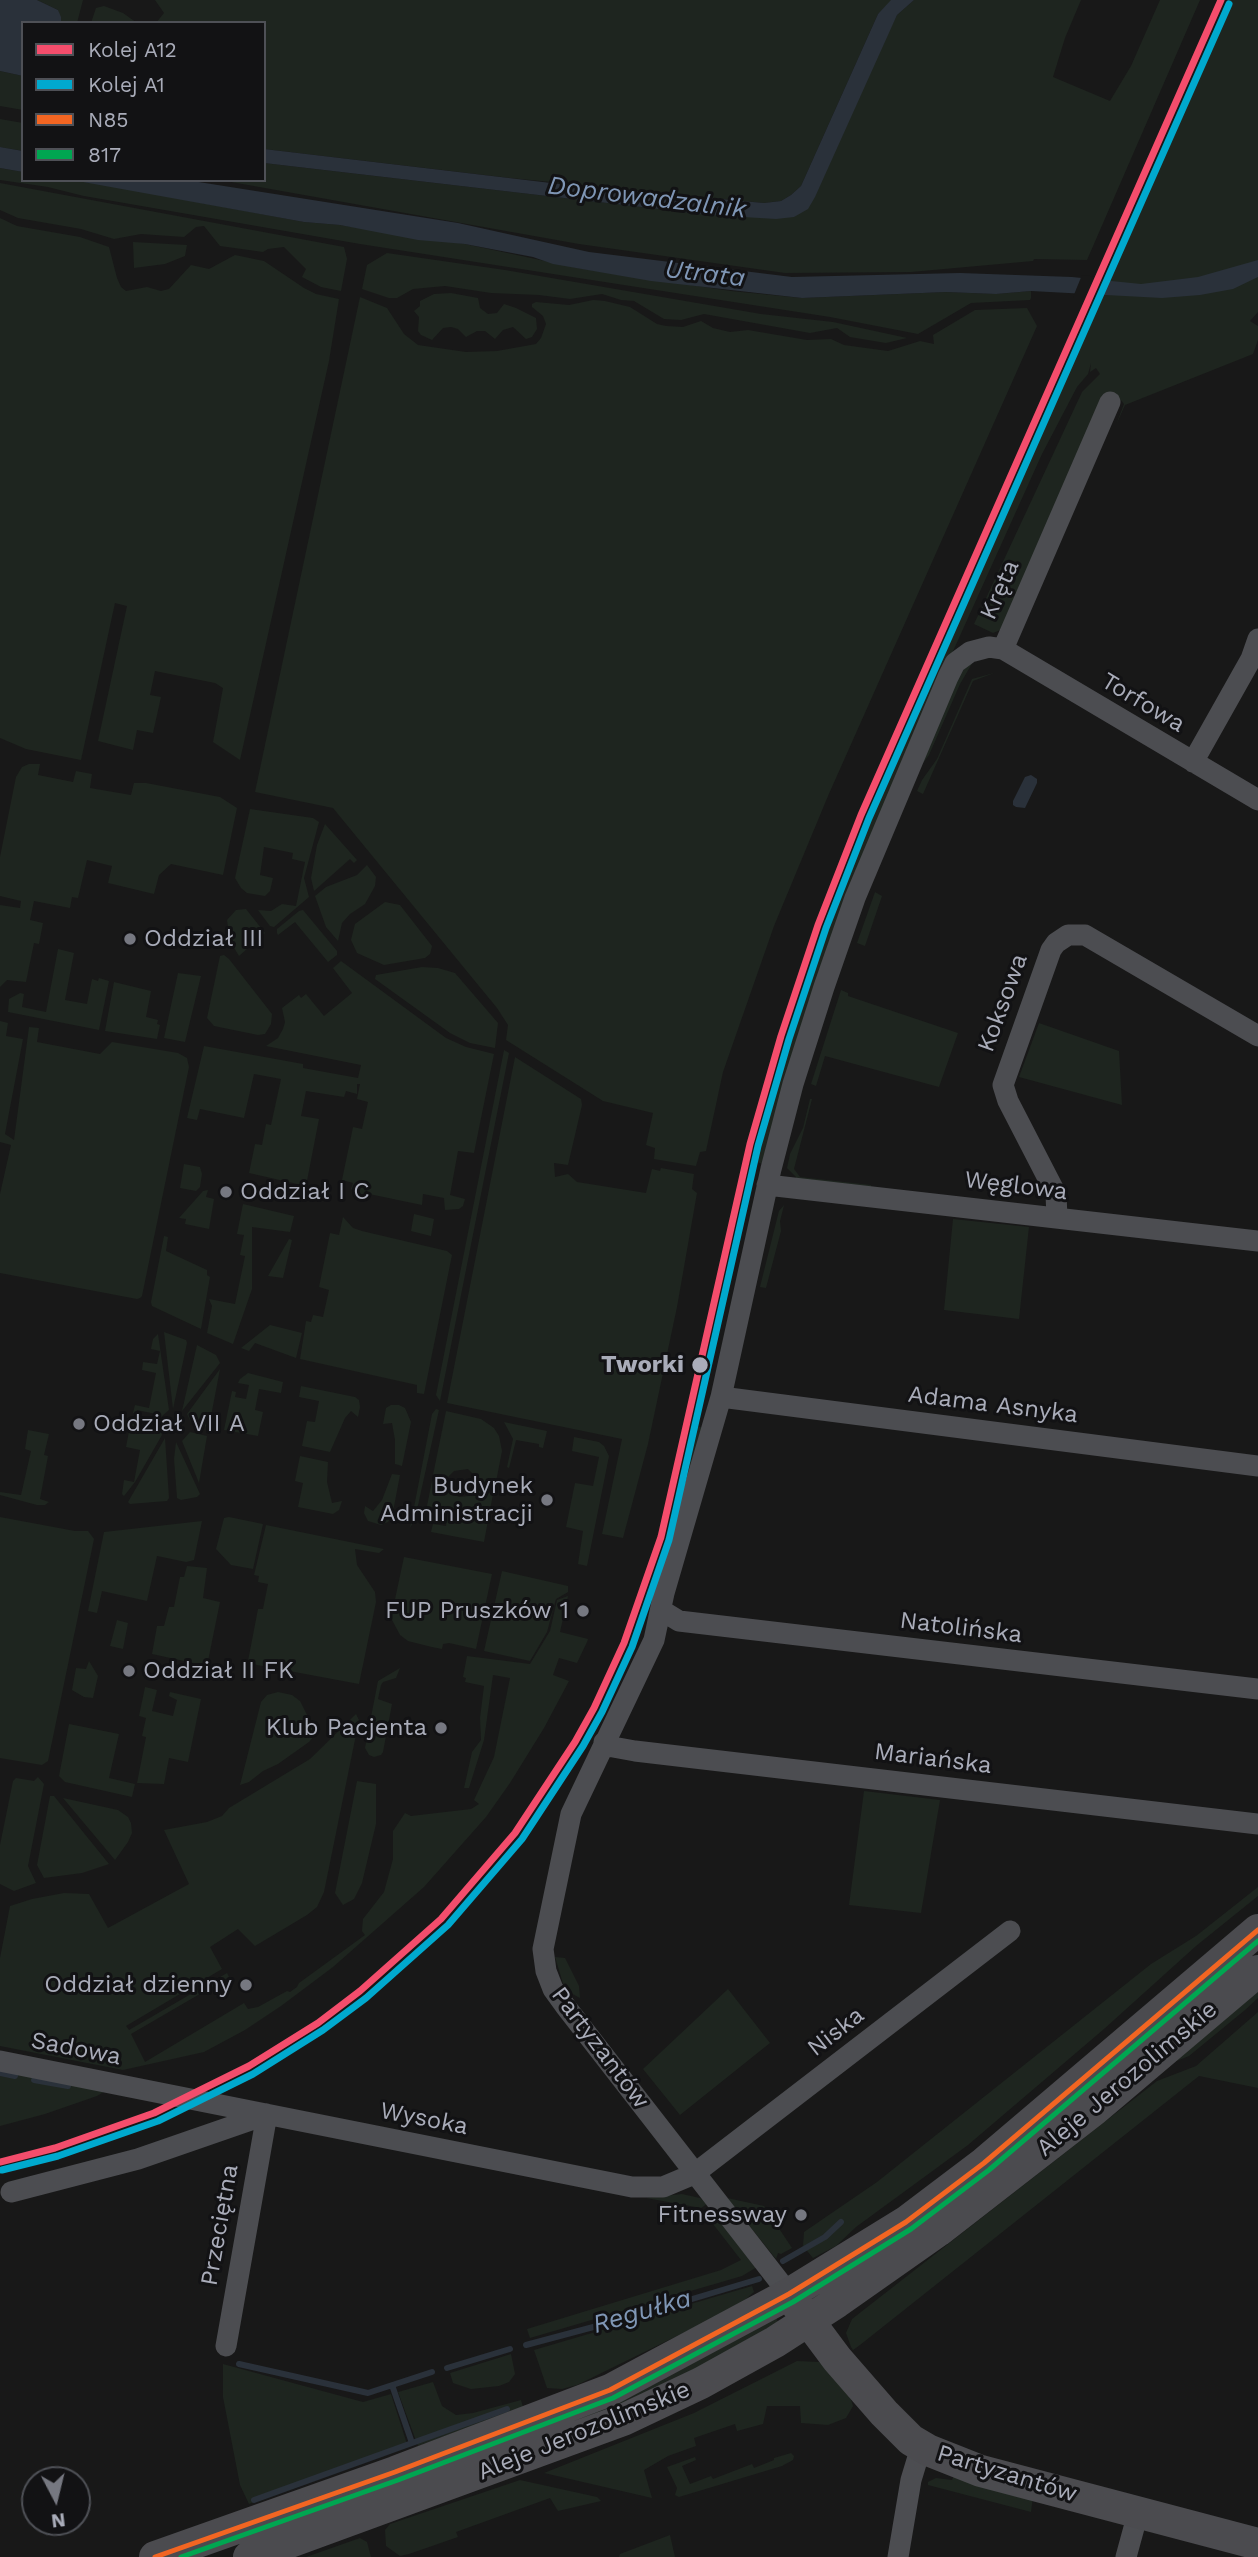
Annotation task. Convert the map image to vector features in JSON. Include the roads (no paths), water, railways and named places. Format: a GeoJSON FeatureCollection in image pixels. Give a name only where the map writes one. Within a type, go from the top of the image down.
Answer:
{"type":"FeatureCollection","features":[{"type":"Feature","properties":{"kind":"main road","name":"Aleje Jerozolimskie"},"geometry":{"type":"LineString","coordinates":[[155,2557],[484,2439],[610,2390],[789,2294],[906,2222],[984,2164],[1258,1930]]}},
{"type":"Feature","properties":{"kind":"main road","name":"Aleje Jerozolimskie"},"geometry":{"type":"LineString","coordinates":[[249,2557],[623,2420],[701,2383],[807,2321],[938,2231],[1095,2109],[1258,1971]]}},
{"type":"Feature","properties":{"kind":"main road","name":"Partyzantów"},"geometry":{"type":"LineString","coordinates":[[789,2294],[807,2321],[884,2413],[911,2440],[921,2446],[964,2466],[1258,2544]]}},
{"type":"Feature","properties":{"kind":"street","name":"Kręta"},"geometry":{"type":"LineString","coordinates":[[660,1610],[721,1397],[767,1185],[793,1084],[855,898],[955,663],[966,654],[982,648],[1003,649],[1111,402]]}},
{"type":"Feature","properties":{"kind":"street"},"geometry":{"type":"LineString","coordinates":[[1193,762],[1251,659],[1258,639]]}},
{"type":"Feature","properties":{"kind":"street","name":"Torfowa"},"geometry":{"type":"LineString","coordinates":[[1003,649],[1258,800]]}},
{"type":"Feature","properties":{"kind":"street","name":"Koksowa"},"geometry":{"type":"LineString","coordinates":[[1057,1218],[1056,1194],[1008,1101],[1003,1085],[1051,950],[1056,943],[1074,933],[1085,935],[1258,1036]]}},
{"type":"Feature","properties":{"kind":"street","name":"Węglowa"},"geometry":{"type":"LineString","coordinates":[[767,1185],[1258,1241]]}},
{"type":"Feature","properties":{"kind":"street","name":"Adama Asnyka"},"geometry":{"type":"LineString","coordinates":[[721,1397],[1258,1466]]}},
{"type":"Feature","properties":{"kind":"street","name":"Natolińska"},"geometry":{"type":"LineString","coordinates":[[660,1610],[679,1621],[1258,1689]]}},
{"type":"Feature","properties":{"kind":"street","name":"Partyzantów"},"geometry":{"type":"LineString","coordinates":[[660,1610],[651,1649],[604,1742],[568,1823],[546,1927],[543,1949],[546,1970],[553,1989],[566,2007],[789,2294]]}},
{"type":"Feature","properties":{"kind":"street","name":"Mariańska"},"geometry":{"type":"LineString","coordinates":[[604,1742],[613,1747],[635,1751],[1258,1824]]}},
{"type":"Feature","properties":{"kind":"street","name":"Niska"},"geometry":{"type":"LineString","coordinates":[[694,2174],[1010,1931]]}},
{"type":"Feature","properties":{"kind":"street","name":"Sadowa"},"geometry":{"type":"LineString","coordinates":[[0,2061],[142,2089]]}},
{"type":"Feature","properties":{"kind":"street","name":"Wysoka"},"geometry":{"type":"LineString","coordinates":[[142,2089],[637,2188],[663,2187],[694,2174]]}},
{"type":"Feature","properties":{"kind":"street"},"geometry":{"type":"LineString","coordinates":[[11,2192],[138,2159],[267,2114]]}},
{"type":"Feature","properties":{"kind":"street","name":"Przeciętna"},"geometry":{"type":"LineString","coordinates":[[226,2346],[267,2114]]}},
{"type":"Feature","properties":{"kind":"street"},"geometry":{"type":"LineString","coordinates":[[898,2557],[911,2480],[921,2446]]}},
{"type":"Feature","properties":{"kind":"street"},"geometry":{"type":"LineString","coordinates":[[1126,2557],[1138,2513]]}},
{"type":"Feature","properties":{"kind":"water"},"geometry":{"type":"Polygon","coordinates":[[[0,0],[37,0],[58,10],[61,21],[21,21],[21,76],[0,71],[0,0]]]}},
{"type":"Feature","properties":{"kind":"water","name":"Doprowadzalnik"},"geometry":{"type":"Polygon","coordinates":[[[891,0],[914,0],[897,15],[815,197],[808,209],[794,217],[776,219],[710,215],[266,163],[266,149],[568,185],[764,203],[781,201],[801,186],[878,14],[891,0]]]}},
{"type":"Feature","properties":{"kind":"water"},"geometry":{"type":"Polygon","coordinates":[[[0,147],[21,151],[21,172],[0,168],[0,147]]]}},
{"type":"Feature","properties":{"kind":"water","name":"Utrata"},"geometry":{"type":"Polygon","coordinates":[[[83,182],[199,182],[458,223],[589,252],[792,277],[960,273],[1072,277],[1141,284],[1198,277],[1258,260],[1258,277],[1233,289],[1162,298],[1031,291],[802,298],[651,281],[553,264],[533,257],[465,244],[418,240],[340,225],[304,222],[83,182]]]}},
{"type":"Feature","properties":{"kind":"water"},"geometry":{"type":"Polygon","coordinates":[[[1031,775],[1037,779],[1037,783],[1025,808],[1016,807],[1013,801],[1025,777],[1031,775]]]}},
{"type":"Feature","properties":{"kind":"waterway"},"geometry":{"type":"LineString","coordinates":[[0,2073],[15,2076]]}},
{"type":"Feature","properties":{"kind":"waterway"},"geometry":{"type":"LineString","coordinates":[[34,2080],[68,2086]]}},
{"type":"Feature","properties":{"kind":"waterway","name":"Regułka"},"geometry":{"type":"LineString","coordinates":[[783,2261],[825,2237],[841,2222]]}},
{"type":"Feature","properties":{"kind":"waterway","name":"Regułka"},"geometry":{"type":"LineString","coordinates":[[526,2345],[759,2279]]}},
{"type":"Feature","properties":{"kind":"waterway","name":"Regułka"},"geometry":{"type":"LineString","coordinates":[[447,2368],[510,2349]]}},
{"type":"Feature","properties":{"kind":"waterway","name":"Regułka"},"geometry":{"type":"LineString","coordinates":[[239,2364],[368,2393],[432,2372]]}},
{"type":"Feature","properties":{"kind":"waterway"},"geometry":{"type":"LineString","coordinates":[[392,2385],[412,2443],[507,2409]]}},
{"type":"Feature","properties":{"kind":"waterway"},"geometry":{"type":"LineString","coordinates":[[254,2500],[412,2443]]}},
{"type":"Feature","properties":{"kind":"rail line","name":"A12"},"geometry":{"type":"LineString","coordinates":[[0,2162],[55,2148],[154,2113],[249,2066],[318,2023],[360,1991],[441,1919],[515,1833],[575,1742],[624,1643],[661,1537],[750,1144],[781,1036],[818,925],[861,815],[1221,0]]}},
{"type":"Feature","properties":{"kind":"rail line","name":"A1"},"geometry":{"type":"LineString","coordinates":[[2,2170],[58,2156],[158,2121],[253,2074],[323,2030],[366,1998],[448,1925],[522,1839],[583,1746],[632,1647],[669,1540],[758,1146],[789,1039],[826,928],[869,818],[1229,4]]}},
{"type":"Feature","properties":{"kind":"place","name":"Oddział III"},"geometry":{"type":"Point","coordinates":[130,939]}},
{"type":"Feature","properties":{"kind":"place","name":"Oddział I C"},"geometry":{"type":"Point","coordinates":[226,1192]}},
{"type":"Feature","properties":{"kind":"place","name":"Tworki"},"geometry":{"type":"Point","coordinates":[700,1365]}},
{"type":"Feature","properties":{"kind":"place","name":"Oddział VII A"},"geometry":{"type":"Point","coordinates":[79,1424]}},
{"type":"Feature","properties":{"kind":"place","name":"Budynek Administracji"},"geometry":{"type":"Point","coordinates":[547,1500]}},
{"type":"Feature","properties":{"kind":"place","name":"FUP Pruszków 1"},"geometry":{"type":"Point","coordinates":[583,1611]}},
{"type":"Feature","properties":{"kind":"place","name":"Oddział II FK"},"geometry":{"type":"Point","coordinates":[129,1671]}},
{"type":"Feature","properties":{"kind":"place","name":"Klub Pacjenta"},"geometry":{"type":"Point","coordinates":[441,1728]}},
{"type":"Feature","properties":{"kind":"place","name":"Oddział dzienny"},"geometry":{"type":"Point","coordinates":[246,1985]}},
{"type":"Feature","properties":{"kind":"place","name":"Fitnessway"},"geometry":{"type":"Point","coordinates":[801,2215]}}]}
